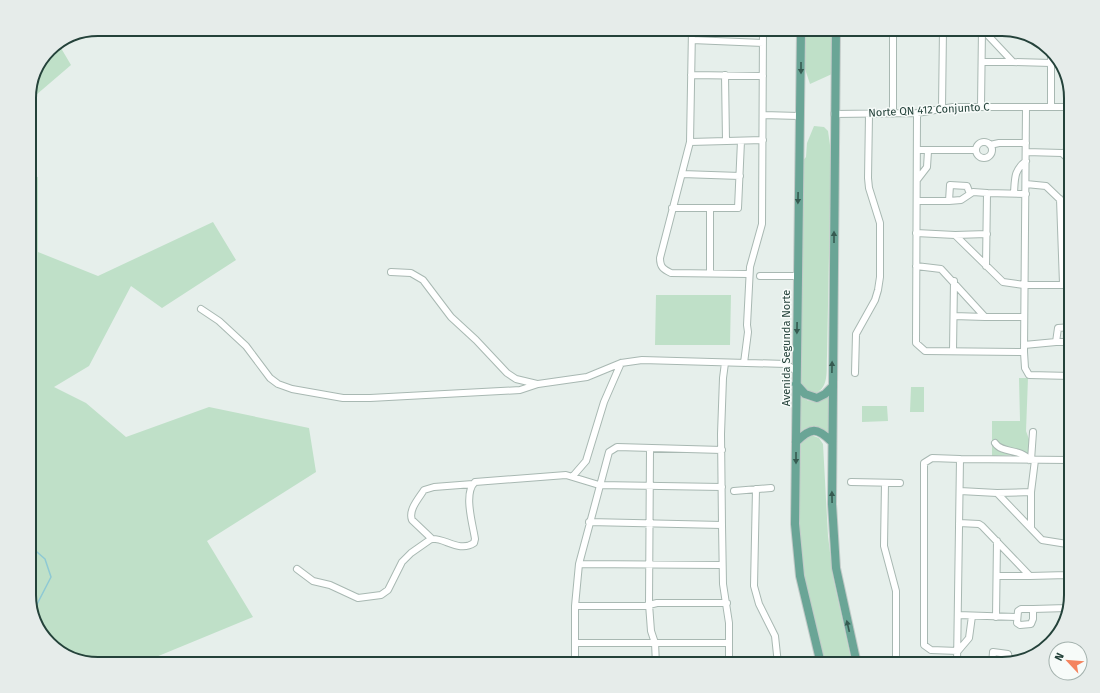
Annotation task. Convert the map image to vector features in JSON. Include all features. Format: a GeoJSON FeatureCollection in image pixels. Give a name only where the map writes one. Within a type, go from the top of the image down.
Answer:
{"type":"FeatureCollection","features":[{"type":"Feature","properties":{"kind":"main road","name":"Avenida Segunda Norte"},"geometry":{"type":"LineString","coordinates":[[801,36],[795,524],[800,576],[819,657]]}},
{"type":"Feature","properties":{"kind":"main road"},"geometry":{"type":"LineString","coordinates":[[836,36],[832,387],[834,549],[844,609],[855,657]]}},
{"type":"Feature","properties":{"kind":"main road"},"geometry":{"type":"LineString","coordinates":[[796,384],[805,394],[817,398],[825,394],[832,387]]}},
{"type":"Feature","properties":{"kind":"main road"},"geometry":{"type":"LineString","coordinates":[[796,442],[806,432],[813,430],[818,431],[832,442]]}},
{"type":"Feature","properties":{"kind":"street"},"geometry":{"type":"LineString","coordinates":[[692,36],[690,142],[672,208],[660,258],[660,265],[664,270],[671,273],[749,274]]}},
{"type":"Feature","properties":{"kind":"street"},"geometry":{"type":"LineString","coordinates":[[744,363],[748,332],[749,274],[762,224],[763,36]]}},
{"type":"Feature","properties":{"kind":"street"},"geometry":{"type":"LineString","coordinates":[[893,36],[894,114]]}},
{"type":"Feature","properties":{"kind":"street"},"geometry":{"type":"LineString","coordinates":[[942,108],[943,36]]}},
{"type":"Feature","properties":{"kind":"street"},"geometry":{"type":"LineString","coordinates":[[981,106],[982,36]]}},
{"type":"Feature","properties":{"kind":"street"},"geometry":{"type":"LineString","coordinates":[[989,36],[1013,62]]}},
{"type":"Feature","properties":{"kind":"street"},"geometry":{"type":"LineString","coordinates":[[692,40],[763,43]]}},
{"type":"Feature","properties":{"kind":"street"},"geometry":{"type":"LineString","coordinates":[[982,62],[1051,62],[1051,106]]}},
{"type":"Feature","properties":{"kind":"street"},"geometry":{"type":"LineString","coordinates":[[691,75],[763,76]]}},
{"type":"Feature","properties":{"kind":"street"},"geometry":{"type":"LineString","coordinates":[[725,75],[726,141]]}},
{"type":"Feature","properties":{"kind":"street","name":"Norte QN 412 Conjunto C"},"geometry":{"type":"LineString","coordinates":[[834,114],[916,113],[942,108],[981,106],[1064,107]]}},
{"type":"Feature","properties":{"kind":"street"},"geometry":{"type":"LineString","coordinates":[[1026,107],[1024,368],[1029,375],[1064,376]]}},
{"type":"Feature","properties":{"kind":"street"},"geometry":{"type":"LineString","coordinates":[[916,113],[916,343],[925,351],[1024,352]]}},
{"type":"Feature","properties":{"kind":"street"},"geometry":{"type":"LineString","coordinates":[[855,373],[856,334],[875,300],[880,277],[880,224],[869,188],[868,178],[868,114]]}},
{"type":"Feature","properties":{"kind":"street"},"geometry":{"type":"LineString","coordinates":[[763,115],[799,116]]}},
{"type":"Feature","properties":{"kind":"street"},"geometry":{"type":"LineString","coordinates":[[690,142],[763,140]]}},
{"type":"Feature","properties":{"kind":"street"},"geometry":{"type":"LineString","coordinates":[[672,208],[738,208],[741,141]]}},
{"type":"Feature","properties":{"kind":"street"},"geometry":{"type":"LineString","coordinates":[[975,150],[981,142],[990,144],[998,142],[1026,143]]}},
{"type":"Feature","properties":{"kind":"street"},"geometry":{"type":"LineString","coordinates":[[975,150],[978,157],[985,159],[991,155],[992,151],[990,144]]}},
{"type":"Feature","properties":{"kind":"street"},"geometry":{"type":"LineString","coordinates":[[917,150],[975,150]]}},
{"type":"Feature","properties":{"kind":"street"},"geometry":{"type":"LineString","coordinates":[[917,180],[927,167],[928,151]]}},
{"type":"Feature","properties":{"kind":"street"},"geometry":{"type":"LineString","coordinates":[[1026,152],[1062,153]]}},
{"type":"Feature","properties":{"kind":"street"},"geometry":{"type":"LineString","coordinates":[[1014,193],[1015,173],[1020,165],[1026,161]]}},
{"type":"Feature","properties":{"kind":"street"},"geometry":{"type":"LineString","coordinates":[[682,174],[740,176]]}},
{"type":"Feature","properties":{"kind":"street"},"geometry":{"type":"LineString","coordinates":[[1026,184],[1043,185],[1064,203]]}},
{"type":"Feature","properties":{"kind":"street"},"geometry":{"type":"LineString","coordinates":[[949,201],[950,185],[967,186],[970,194]]}},
{"type":"Feature","properties":{"kind":"street"},"geometry":{"type":"LineString","coordinates":[[986,266],[987,193]]}},
{"type":"Feature","properties":{"kind":"street"},"geometry":{"type":"LineString","coordinates":[[916,201],[961,200],[970,194],[1026,194]]}},
{"type":"Feature","properties":{"kind":"street"},"geometry":{"type":"LineString","coordinates":[[955,235],[1003,282],[1024,285],[1062,284],[1060,199]]}},
{"type":"Feature","properties":{"kind":"street"},"geometry":{"type":"LineString","coordinates":[[710,209],[710,273]]}},
{"type":"Feature","properties":{"kind":"street"},"geometry":{"type":"LineString","coordinates":[[916,233],[955,235],[987,234]]}},
{"type":"Feature","properties":{"kind":"street"},"geometry":{"type":"LineString","coordinates":[[916,266],[939,268],[954,281],[985,317]]}},
{"type":"Feature","properties":{"kind":"street"},"geometry":{"type":"LineString","coordinates":[[391,272],[411,273],[423,280],[451,317],[476,340],[507,373],[516,379],[538,384]]}},
{"type":"Feature","properties":{"kind":"street"},"geometry":{"type":"LineString","coordinates":[[760,276],[797,276]]}},
{"type":"Feature","properties":{"kind":"street"},"geometry":{"type":"LineString","coordinates":[[953,351],[954,281]]}},
{"type":"Feature","properties":{"kind":"street"},"geometry":{"type":"LineString","coordinates":[[201,309],[219,321],[246,346],[270,378],[278,384],[292,389],[343,398],[370,398],[520,390],[538,384],[587,377],[620,363],[642,360],[786,364],[796,371]]}},
{"type":"Feature","properties":{"kind":"street"},"geometry":{"type":"LineString","coordinates":[[954,316],[1024,317]]}},
{"type":"Feature","properties":{"kind":"street"},"geometry":{"type":"LineString","coordinates":[[1056,342],[1058,328],[1064,328]]}},
{"type":"Feature","properties":{"kind":"street"},"geometry":{"type":"LineString","coordinates":[[1024,345],[1064,342]]}},
{"type":"Feature","properties":{"kind":"street"},"geometry":{"type":"LineString","coordinates":[[786,364],[796,357]]}},
{"type":"Feature","properties":{"kind":"street"},"geometry":{"type":"LineString","coordinates":[[573,476],[586,461],[604,402],[620,363]]}},
{"type":"Feature","properties":{"kind":"street"},"geometry":{"type":"LineString","coordinates":[[725,363],[723,378],[722,565],[727,603],[729,657]]}},
{"type":"Feature","properties":{"kind":"street"},"geometry":{"type":"LineString","coordinates":[[1031,527],[1033,432]]}},
{"type":"Feature","properties":{"kind":"street"},"geometry":{"type":"LineString","coordinates":[[995,443],[998,446],[1024,455],[1032,460]]}},
{"type":"Feature","properties":{"kind":"street"},"geometry":{"type":"LineString","coordinates":[[575,657],[575,606],[579,564],[589,522],[609,452],[616,447],[722,450]]}},
{"type":"Feature","properties":{"kind":"street"},"geometry":{"type":"LineString","coordinates":[[650,449],[648,523],[649,604],[650,622],[655,644],[656,657]]}},
{"type":"Feature","properties":{"kind":"street"},"geometry":{"type":"LineString","coordinates":[[958,651],[931,650],[926,648],[923,642],[924,463],[932,458],[1064,460]]}},
{"type":"Feature","properties":{"kind":"street"},"geometry":{"type":"LineString","coordinates":[[958,657],[960,459]]}},
{"type":"Feature","properties":{"kind":"street"},"geometry":{"type":"LineString","coordinates":[[473,484],[469,501],[474,543],[468,546],[457,546],[432,538],[412,520],[411,512],[424,490],[434,487],[473,484],[475,482],[559,475],[573,476],[599,485],[722,487]]}},
{"type":"Feature","properties":{"kind":"street"},"geometry":{"type":"LineString","coordinates":[[851,482],[900,483]]}},
{"type":"Feature","properties":{"kind":"street"},"geometry":{"type":"LineString","coordinates":[[884,483],[884,546],[896,591],[896,657]]}},
{"type":"Feature","properties":{"kind":"street"},"geometry":{"type":"LineString","coordinates":[[734,491],[771,488]]}},
{"type":"Feature","properties":{"kind":"street"},"geometry":{"type":"LineString","coordinates":[[756,489],[754,586],[759,604],[775,636],[777,657]]}},
{"type":"Feature","properties":{"kind":"street"},"geometry":{"type":"LineString","coordinates":[[960,491],[997,493],[1031,492]]}},
{"type":"Feature","properties":{"kind":"street"},"geometry":{"type":"LineString","coordinates":[[997,493],[1044,542],[1064,544]]}},
{"type":"Feature","properties":{"kind":"street"},"geometry":{"type":"LineString","coordinates":[[589,522],[722,524]]}},
{"type":"Feature","properties":{"kind":"street"},"geometry":{"type":"LineString","coordinates":[[959,524],[979,524],[989,531],[1030,576]]}},
{"type":"Feature","properties":{"kind":"street"},"geometry":{"type":"LineString","coordinates":[[297,569],[313,582],[330,585],[358,598],[381,595],[388,590],[402,562],[411,553],[432,538]]}},
{"type":"Feature","properties":{"kind":"street"},"geometry":{"type":"LineString","coordinates":[[996,617],[997,541]]}},
{"type":"Feature","properties":{"kind":"street"},"geometry":{"type":"LineString","coordinates":[[579,564],[722,565]]}},
{"type":"Feature","properties":{"kind":"street"},"geometry":{"type":"LineString","coordinates":[[997,576],[1064,575]]}},
{"type":"Feature","properties":{"kind":"street"},"geometry":{"type":"LineString","coordinates":[[575,606],[649,604],[657,602],[727,603]]}},
{"type":"Feature","properties":{"kind":"street"},"geometry":{"type":"LineString","coordinates":[[1033,609],[1033,620],[1031,624],[1019,624],[1016,617],[1019,610],[1033,609],[1062,608]]}},
{"type":"Feature","properties":{"kind":"street"},"geometry":{"type":"LineString","coordinates":[[958,615],[1016,617]]}},
{"type":"Feature","properties":{"kind":"street"},"geometry":{"type":"LineString","coordinates":[[958,651],[969,638],[972,616]]}},
{"type":"Feature","properties":{"kind":"street"},"geometry":{"type":"LineString","coordinates":[[575,643],[729,643]]}},
{"type":"Feature","properties":{"kind":"street"},"geometry":{"type":"LineString","coordinates":[[993,657],[993,652],[1008,653],[1009,656]]}},
{"type":"Feature","properties":{"kind":"green space"},"geometry":{"type":"Polygon","coordinates":[[[804,36],[832,36],[832,74],[810,84],[803,63],[804,36]]]}},
{"type":"Feature","properties":{"kind":"green space"},"geometry":{"type":"Polygon","coordinates":[[[61,48],[71,65],[36,95],[38,82],[42,71],[57,51],[61,48]]]}},
{"type":"Feature","properties":{"kind":"green space"},"geometry":{"type":"Polygon","coordinates":[[[814,126],[824,127],[828,131],[831,152],[827,374],[822,389],[812,395],[798,384],[800,164],[806,157],[807,143],[814,126]]]}},
{"type":"Feature","properties":{"kind":"green space"},"geometry":{"type":"Polygon","coordinates":[[[36,177],[38,177],[38,252],[98,276],[213,222],[236,260],[162,308],[131,286],[89,366],[54,387],[86,403],[126,437],[209,407],[309,428],[316,472],[207,541],[253,617],[156,657],[98,657],[82,655],[67,649],[57,642],[42,622],[36,599],[36,177]]]}},
{"type":"Feature","properties":{"kind":"green space"},"geometry":{"type":"Polygon","coordinates":[[[656,295],[731,295],[730,345],[655,345],[656,295]]]}},
{"type":"Feature","properties":{"kind":"green space"},"geometry":{"type":"Polygon","coordinates":[[[1019,378],[1028,378],[1026,431],[1030,442],[1029,454],[992,456],[992,421],[1020,421],[1019,378]]]}},
{"type":"Feature","properties":{"kind":"green space"},"geometry":{"type":"Polygon","coordinates":[[[911,387],[924,387],[924,412],[910,412],[911,387]]]}},
{"type":"Feature","properties":{"kind":"green space"},"geometry":{"type":"Polygon","coordinates":[[[799,394],[809,401],[820,400],[828,396],[828,433],[814,426],[804,429],[799,434],[799,394]]]}},
{"type":"Feature","properties":{"kind":"green space"},"geometry":{"type":"Polygon","coordinates":[[[862,406],[887,406],[888,421],[862,422],[862,406]]]}},
{"type":"Feature","properties":{"kind":"green space"},"geometry":{"type":"Polygon","coordinates":[[[811,435],[819,438],[823,444],[828,536],[833,577],[850,657],[820,657],[801,575],[797,524],[801,444],[804,438],[811,435]]]}},
{"type":"Feature","properties":{"kind":"waterway"},"geometry":{"type":"LineString","coordinates":[[36,551],[45,559],[51,577],[37,605]]}}]}
